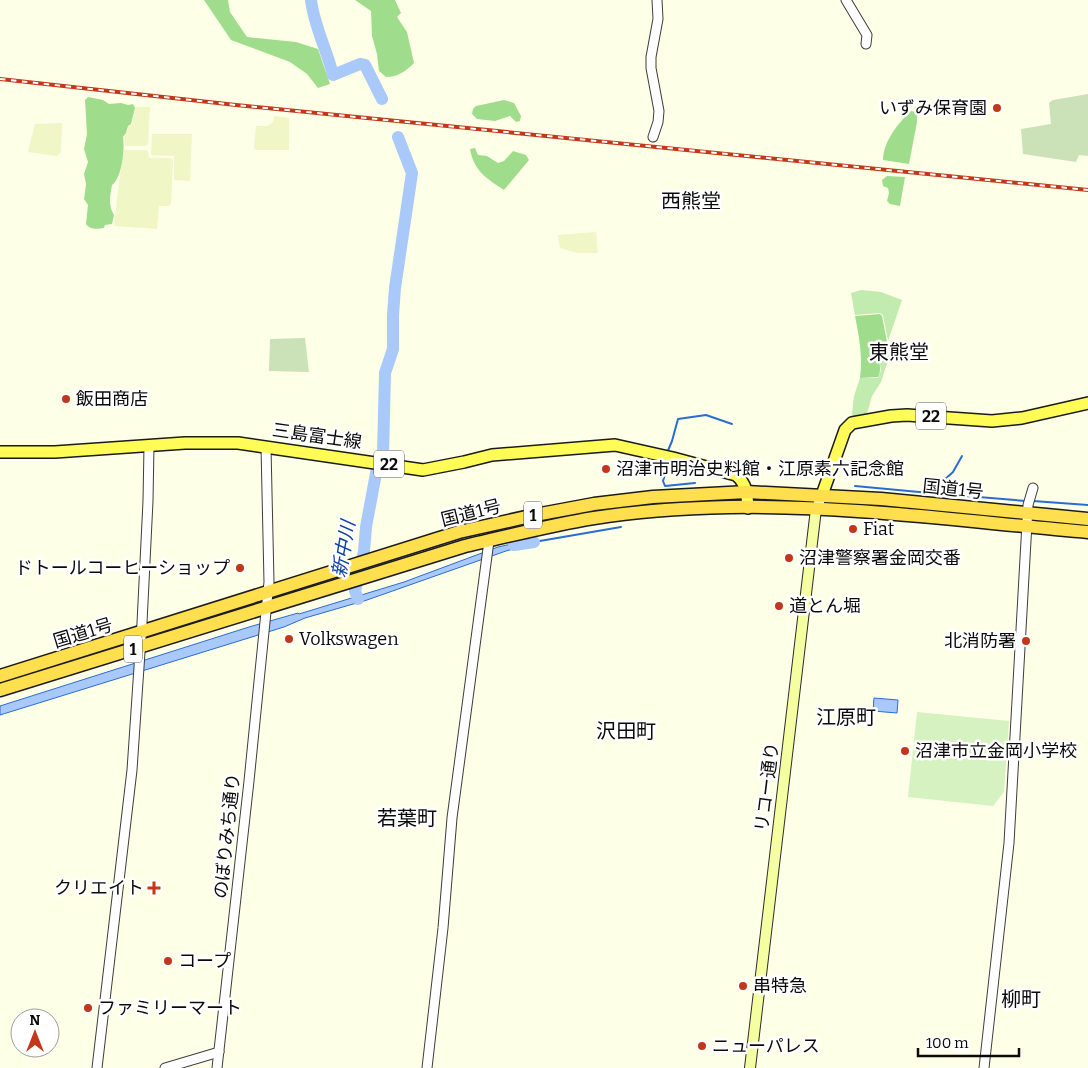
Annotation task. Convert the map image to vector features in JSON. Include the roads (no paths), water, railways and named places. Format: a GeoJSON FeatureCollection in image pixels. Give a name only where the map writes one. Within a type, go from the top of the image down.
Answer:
{"type":"FeatureCollection","features":[{"type":"Feature","properties":{"kind":"highway","name":"国道1号"},"geometry":{"type":"LineString","coordinates":[[0,676],[459,532],[535,514],[594,504],[652,497],[747,492],[822,495],[881,499],[1028,520],[1088,532]]}},
{"type":"Feature","properties":{"kind":"highway","name":"国道1号"},"geometry":{"type":"LineString","coordinates":[[0,690],[140,650],[465,546],[595,518],[653,512],[748,508],[1028,520],[1088,519]]}},
{"type":"Feature","properties":{"kind":"main road","name":"22"},"geometry":{"type":"LineString","coordinates":[[822,495],[845,430],[852,423],[907,415],[984,421],[1003,420],[1088,403]]}},
{"type":"Feature","properties":{"kind":"main road","name":"三島富士線"},"geometry":{"type":"LineString","coordinates":[[0,452],[55,452],[205,442],[238,443],[422,470],[492,455],[615,445],[736,475],[743,480],[747,492]]}},
{"type":"Feature","properties":{"kind":"main road"},"geometry":{"type":"LineString","coordinates":[[747,492],[748,508]]}},
{"type":"Feature","properties":{"kind":"main road","name":"リコー通り"},"geometry":{"type":"LineString","coordinates":[[750,1068],[816,510],[822,495]]}},
{"type":"Feature","properties":{"kind":"street"},"geometry":{"type":"LineString","coordinates":[[653,137],[659,111],[651,68],[651,57],[658,19],[657,0]]}},
{"type":"Feature","properties":{"kind":"street"},"geometry":{"type":"LineString","coordinates":[[846,0],[867,35],[866,44]]}},
{"type":"Feature","properties":{"kind":"street"},"geometry":{"type":"LineString","coordinates":[[97,1068],[132,770],[148,500],[149,446]]}},
{"type":"Feature","properties":{"kind":"street","name":"のぼりみち通り"},"geometry":{"type":"LineString","coordinates":[[217,1068],[268,592],[266,447]]}},
{"type":"Feature","properties":{"kind":"street"},"geometry":{"type":"LineString","coordinates":[[984,1068],[1009,842],[1028,505],[1033,488]]}},
{"type":"Feature","properties":{"kind":"street"},"geometry":{"type":"LineString","coordinates":[[427,1068],[443,928],[452,818],[488,542]]}},
{"type":"Feature","properties":{"kind":"street"},"geometry":{"type":"LineString","coordinates":[[165,1068],[219,1052]]}},
{"type":"Feature","properties":{"kind":"water"},"geometry":{"type":"Polygon","coordinates":[[[529,540],[532,544],[506,551],[367,600],[0,715],[0,706],[249,627],[404,582],[498,547],[529,540]]]}},
{"type":"Feature","properties":{"kind":"water"},"geometry":{"type":"Polygon","coordinates":[[[874,698],[898,700],[897,713],[873,711],[874,698]]]}},
{"type":"Feature","properties":{"kind":"waterway","name":"新中川"},"geometry":{"type":"LineString","coordinates":[[311,0],[315,19],[333,75],[360,64],[365,65],[382,99]]}},
{"type":"Feature","properties":{"kind":"waterway","name":"新中川"},"geometry":{"type":"LineString","coordinates":[[358,599],[355,591],[364,551],[366,527],[377,468],[383,455],[385,373],[393,349],[395,288],[412,173],[398,137]]}},
{"type":"Feature","properties":{"kind":"waterway"},"geometry":{"type":"LineString","coordinates":[[667,453],[678,419],[706,415],[732,424]]}},
{"type":"Feature","properties":{"kind":"waterway"},"geometry":{"type":"LineString","coordinates":[[855,486],[930,493],[953,472],[962,456]]}},
{"type":"Feature","properties":{"kind":"waterway"},"geometry":{"type":"LineString","coordinates":[[669,462],[663,481],[665,486],[695,483]]}},
{"type":"Feature","properties":{"kind":"waterway"},"geometry":{"type":"LineString","coordinates":[[930,493],[1026,501]]}},
{"type":"Feature","properties":{"kind":"waterway"},"geometry":{"type":"LineString","coordinates":[[1033,501],[1088,505]]}},
{"type":"Feature","properties":{"kind":"waterway"},"geometry":{"type":"LineString","coordinates":[[534,542],[621,527]]}},
{"type":"Feature","properties":{"kind":"waterway"},"geometry":{"type":"LineString","coordinates":[[514,545],[534,542]]}},
{"type":"Feature","properties":{"kind":"railway"},"geometry":{"type":"LineString","coordinates":[[0,79],[236,105],[1088,190]]}},
{"type":"Feature","properties":{"kind":"place","name":"いずみ保育園"},"geometry":{"type":"Point","coordinates":[997,108]}},
{"type":"Feature","properties":{"kind":"place","name":"飯田商店"},"geometry":{"type":"Point","coordinates":[66,399]}},
{"type":"Feature","properties":{"kind":"place","name":"沼津市明治史料館・江原素六記念館"},"geometry":{"type":"Point","coordinates":[606,469]}},
{"type":"Feature","properties":{"kind":"place","name":"Fiat"},"geometry":{"type":"Point","coordinates":[853,529]}},
{"type":"Feature","properties":{"kind":"place","name":"沼津警察署金岡交番"},"geometry":{"type":"Point","coordinates":[789,558]}},
{"type":"Feature","properties":{"kind":"place","name":"ドトールコーヒーショップ"},"geometry":{"type":"Point","coordinates":[240,568]}},
{"type":"Feature","properties":{"kind":"place","name":"道とん堀"},"geometry":{"type":"Point","coordinates":[779,606]}},
{"type":"Feature","properties":{"kind":"place","name":"Volkswagen"},"geometry":{"type":"Point","coordinates":[289,639]}},
{"type":"Feature","properties":{"kind":"place","name":"北消防署"},"geometry":{"type":"Point","coordinates":[1026,641]}},
{"type":"Feature","properties":{"kind":"place","name":"沼津市立金岡小学校"},"geometry":{"type":"Point","coordinates":[905,751]}},
{"type":"Feature","properties":{"kind":"place","name":"クリエイト"},"geometry":{"type":"Point","coordinates":[154,888]}},
{"type":"Feature","properties":{"kind":"place","name":"コープ"},"geometry":{"type":"Point","coordinates":[168,961]}},
{"type":"Feature","properties":{"kind":"place","name":"串特急"},"geometry":{"type":"Point","coordinates":[743,986]}},
{"type":"Feature","properties":{"kind":"place","name":"ファミリーマート"},"geometry":{"type":"Point","coordinates":[88,1008]}},
{"type":"Feature","properties":{"kind":"place","name":"ニューパレス"},"geometry":{"type":"Point","coordinates":[702,1046]}},
{"type":"Feature","properties":{"kind":"district","name":"西熊堂"},"geometry":{"type":"Point","coordinates":[691,201]}},
{"type":"Feature","properties":{"kind":"district","name":"東熊堂"},"geometry":{"type":"Point","coordinates":[899,352]}},
{"type":"Feature","properties":{"kind":"district","name":"江原町"},"geometry":{"type":"Point","coordinates":[846,717]}},
{"type":"Feature","properties":{"kind":"district","name":"沢田町"},"geometry":{"type":"Point","coordinates":[626,731]}},
{"type":"Feature","properties":{"kind":"district","name":"若葉町"},"geometry":{"type":"Point","coordinates":[407,818]}},
{"type":"Feature","properties":{"kind":"district","name":"柳町"},"geometry":{"type":"Point","coordinates":[1021,999]}}]}
